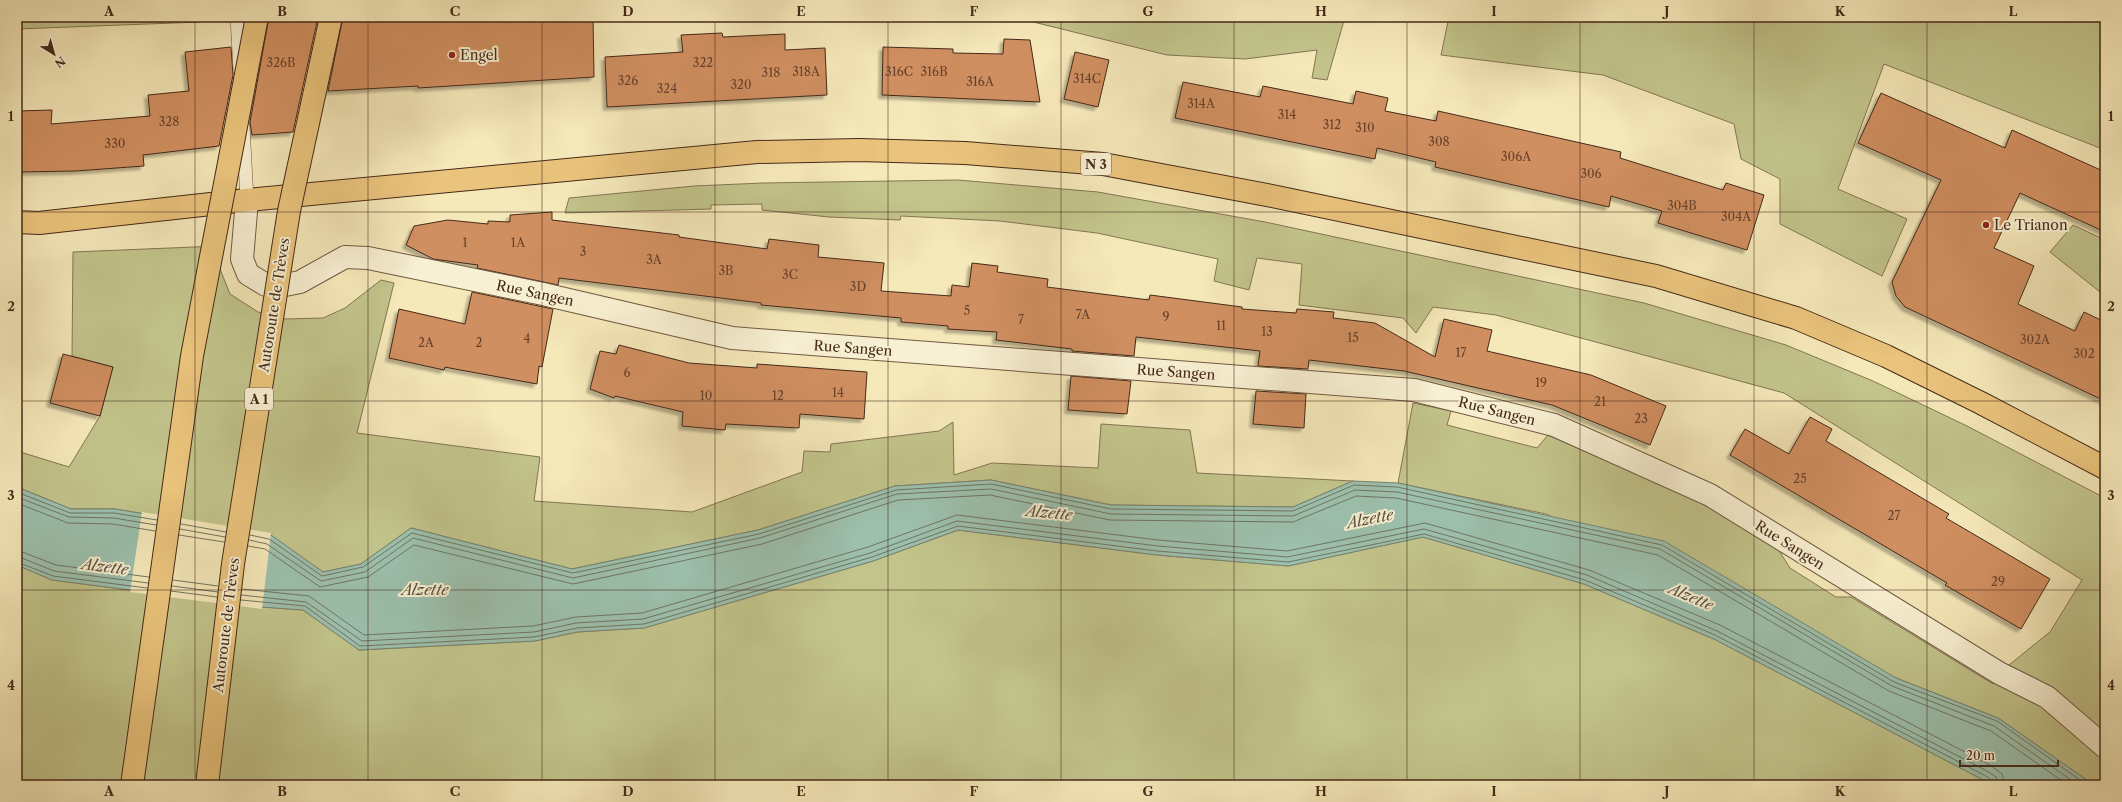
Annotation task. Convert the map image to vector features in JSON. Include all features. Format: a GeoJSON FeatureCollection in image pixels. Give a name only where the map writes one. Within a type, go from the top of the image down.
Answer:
{"type":"FeatureCollection","features":[{"type":"Feature","properties":{"kind":"main road"},"geometry":{"type":"LineString","coordinates":[[132,785],[192,356],[257,17]]}},
{"type":"Feature","properties":{"kind":"main road","name":"Autoroute de Trèves"},"geometry":{"type":"LineString","coordinates":[[207,785],[233,564],[289,211],[332,17]]}},
{"type":"Feature","properties":{"kind":"main road","name":"N 3"},"geometry":{"type":"LineString","coordinates":[[17,222],[39,223],[247,200],[757,152],[859,150],[965,153],[1104,164],[1272,196],[1648,275],[1796,318],[1886,356],[2105,468]]}},
{"type":"Feature","properties":{"kind":"street","name":"Rue Sangen"},"geometry":{"type":"LineString","coordinates":[[247,200],[242,259],[248,274],[266,285],[285,285],[300,282],[344,257],[368,258],[543,294],[732,338],[1414,390],[1554,425],[1710,495],[1999,673],[2048,697],[2105,747]]}},
{"type":"Feature","properties":{"kind":"lane"},"geometry":{"type":"LineString","coordinates":[[237,17],[247,200]]}},
{"type":"Feature","properties":{"kind":"green space"},"geometry":{"type":"Polygon","coordinates":[[[17,17],[201,17],[200,22],[17,29],[17,17]]]}},
{"type":"Feature","properties":{"kind":"green space"},"geometry":{"type":"Polygon","coordinates":[[[1013,17],[1345,17],[1327,80],[1312,78],[1317,50],[1245,59],[1167,55],[1013,17]]]}},
{"type":"Feature","properties":{"kind":"green space"},"geometry":{"type":"Polygon","coordinates":[[[1449,17],[2105,17],[2105,150],[1884,64],[1838,189],[1907,219],[1882,276],[1780,224],[1780,179],[1741,159],[1734,124],[1603,75],[1441,55],[1449,17]]]}},
{"type":"Feature","properties":{"kind":"green space"},"geometry":{"type":"Polygon","coordinates":[[[958,180],[1098,192],[1265,222],[1644,303],[1786,345],[1873,381],[1967,426],[2105,498],[2105,785],[2094,785],[1998,718],[1896,678],[1546,514],[1398,483],[1413,403],[1451,411],[1447,425],[1537,448],[1548,435],[1704,503],[1776,546],[1790,568],[1836,597],[1851,597],[1993,684],[1999,673],[2050,632],[2082,580],[1784,393],[1496,315],[1433,307],[1416,333],[1403,318],[1299,305],[1302,264],[1257,258],[1249,290],[1214,281],[1218,259],[1097,233],[1000,221],[901,216],[900,220],[829,217],[762,210],[762,204],[711,205],[711,209],[565,213],[569,198],[694,186],[763,183],[958,180]]]}},
{"type":"Feature","properties":{"kind":"green space"},"geometry":{"type":"Polygon","coordinates":[[[2073,225],[2105,240],[2105,296],[2050,252],[2073,225]]]}},
{"type":"Feature","properties":{"kind":"green space"},"geometry":{"type":"Polygon","coordinates":[[[218,246],[220,269],[230,294],[258,312],[286,319],[323,318],[345,308],[381,280],[394,283],[357,433],[540,457],[534,501],[692,512],[802,472],[804,451],[830,452],[831,444],[939,431],[953,422],[954,475],[992,463],[1098,468],[1101,424],[1190,430],[1197,473],[1353,481],[1293,507],[1111,505],[991,480],[895,486],[758,530],[572,569],[411,528],[361,564],[323,572],[270,535],[115,509],[71,509],[17,487],[17,451],[69,467],[100,416],[113,367],[72,356],[73,252],[218,246]]]}},
{"type":"Feature","properties":{"kind":"green space"},"geometry":{"type":"Polygon","coordinates":[[[958,530],[1157,555],[1288,566],[1423,537],[1584,584],[1714,639],[1993,785],[17,785],[17,565],[52,580],[262,607],[303,610],[359,650],[535,641],[577,632],[644,628],[873,561],[958,530]]]}},
{"type":"Feature","properties":{"kind":"water","name":"Alzette"},"geometry":{"type":"Polygon","coordinates":[[[991,480],[1111,505],[1293,507],[1353,481],[1398,483],[1664,541],[1896,678],[1998,718],[2094,785],[1993,785],[1714,639],[1584,584],[1423,537],[1288,566],[1157,555],[958,530],[873,561],[644,628],[577,632],[535,641],[359,650],[303,610],[262,607],[52,580],[17,565],[17,487],[71,509],[115,509],[271,535],[323,572],[361,564],[411,528],[572,569],[758,530],[895,486],[991,480]]]}},
{"type":"Feature","properties":{"kind":"pier"},"geometry":{"type":"Polygon","coordinates":[[[142,512],[271,533],[262,609],[130,592],[142,512]]]}},
{"type":"Feature","properties":{"kind":"building"},"geometry":{"type":"Polygon","coordinates":[[[269,17],[318,17],[293,132],[252,135],[250,122],[269,17]]]}},
{"type":"Feature","properties":{"kind":"building","name":"Engel"},"geometry":{"type":"Polygon","coordinates":[[[343,17],[593,17],[594,77],[418,88],[418,86],[328,91],[343,17]]]}},
{"type":"Feature","properties":{"kind":"building"},"geometry":{"type":"Polygon","coordinates":[[[722,33],[723,37],[785,34],[785,50],[825,48],[827,95],[607,107],[605,57],[683,52],[681,35],[722,33]]]}},
{"type":"Feature","properties":{"kind":"building"},"geometry":{"type":"Polygon","coordinates":[[[1004,39],[1030,40],[1040,102],[882,95],[883,47],[953,49],[953,53],[1003,54],[1004,39]]]}},
{"type":"Feature","properties":{"kind":"building"},"geometry":{"type":"Polygon","coordinates":[[[231,47],[233,75],[219,146],[143,155],[144,166],[75,171],[17,172],[17,111],[52,110],[51,124],[150,116],[148,95],[189,91],[185,52],[231,47]]]}},
{"type":"Feature","properties":{"kind":"building"},"geometry":{"type":"Polygon","coordinates":[[[1075,52],[1109,60],[1098,107],[1064,99],[1075,52]]]}},
{"type":"Feature","properties":{"kind":"building"},"geometry":{"type":"Polygon","coordinates":[[[1183,82],[1260,97],[1263,86],[1353,104],[1356,91],[1388,98],[1385,111],[1436,121],[1438,111],[1621,152],[1620,158],[1723,190],[1726,183],[1764,195],[1747,250],[1658,223],[1662,211],[1611,196],[1609,207],[1435,167],[1436,162],[1377,148],[1375,159],[1175,118],[1183,82]]]}},
{"type":"Feature","properties":{"kind":"building","name":"Le Trianon"},"geometry":{"type":"Polygon","coordinates":[[[1881,93],[2005,148],[2012,130],[2105,172],[2105,232],[2020,193],[1994,248],[2034,266],[2018,304],[2075,331],[2084,312],[2105,322],[2105,401],[1905,307],[1896,296],[1892,282],[1941,180],[1858,143],[1881,93]]]}},
{"type":"Feature","properties":{"kind":"building"},"geometry":{"type":"Polygon","coordinates":[[[552,212],[552,220],[679,235],[679,237],[767,249],[769,239],[819,245],[818,257],[884,263],[881,291],[951,296],[952,285],[969,287],[972,263],[998,266],[997,272],[1048,279],[1047,287],[1149,300],[1150,295],[1242,307],[1242,309],[1296,313],[1297,309],[1334,312],[1333,318],[1375,323],[1435,357],[1444,319],[1492,330],[1487,351],[1591,375],[1666,406],[1650,445],[1552,405],[1404,371],[1309,360],[1308,369],[1258,366],[1260,351],[1136,337],[1134,356],[1072,351],[1072,349],[996,340],[997,332],[948,329],[948,326],[901,322],[901,318],[761,305],[761,303],[559,278],[558,285],[477,268],[478,265],[433,259],[406,245],[414,226],[448,220],[488,224],[488,221],[510,222],[510,215],[552,212]]]}},
{"type":"Feature","properties":{"kind":"building"},"geometry":{"type":"Polygon","coordinates":[[[472,292],[553,309],[542,367],[539,366],[537,384],[445,367],[444,370],[389,358],[399,309],[465,324],[472,292]]]}},
{"type":"Feature","properties":{"kind":"building"},"geometry":{"type":"Polygon","coordinates":[[[619,345],[689,363],[757,368],[757,364],[867,372],[864,419],[800,414],[799,428],[726,424],[725,430],[682,426],[683,412],[615,396],[614,398],[590,389],[600,351],[616,354],[619,345]]]}},
{"type":"Feature","properties":{"kind":"building"},"geometry":{"type":"Polygon","coordinates":[[[63,354],[113,367],[100,416],[50,403],[63,354]]]}},
{"type":"Feature","properties":{"kind":"building"},"geometry":{"type":"Polygon","coordinates":[[[1071,376],[1131,381],[1127,414],[1068,410],[1071,376]]]}},
{"type":"Feature","properties":{"kind":"building"},"geometry":{"type":"Polygon","coordinates":[[[1256,391],[1306,394],[1304,428],[1253,424],[1256,391]]]}},
{"type":"Feature","properties":{"kind":"building"},"geometry":{"type":"Polygon","coordinates":[[[1810,417],[1832,429],[1826,441],[1949,514],[1946,518],[2050,579],[2021,629],[1945,585],[1947,583],[1730,455],[1745,429],[1789,454],[1810,417]]]}},
{"type":"Feature","properties":{"kind":"place","name":"Engel"},"geometry":{"type":"Point","coordinates":[452,55]}},
{"type":"Feature","properties":{"kind":"place","name":"Le Trianon"},"geometry":{"type":"Point","coordinates":[1986,225]}}]}
